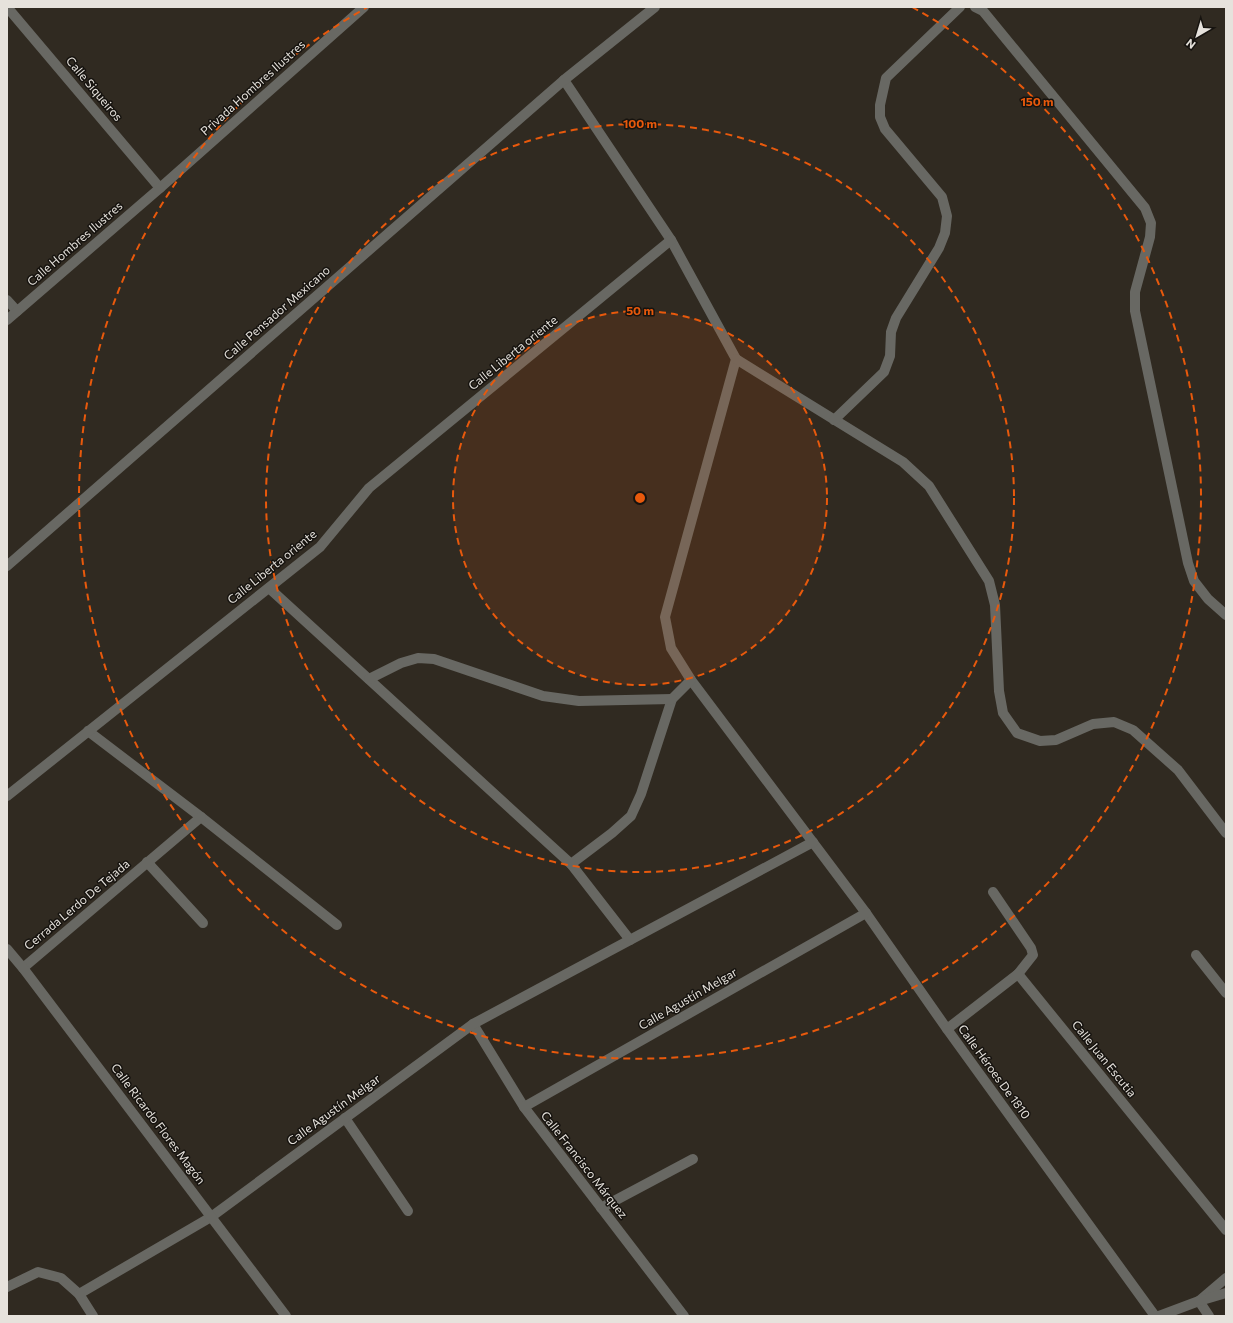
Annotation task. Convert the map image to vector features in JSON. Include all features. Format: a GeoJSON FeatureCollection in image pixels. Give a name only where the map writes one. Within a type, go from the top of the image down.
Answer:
{"type":"FeatureCollection","features":[{"type":"Feature","properties":{"kind":"street","name":"Calle Siqueiros"},"geometry":{"type":"LineString","coordinates":[[7,7],[160,188]]}},
{"type":"Feature","properties":{"kind":"street","name":"Privada Hombres Ilustres"},"geometry":{"type":"LineString","coordinates":[[160,188],[364,7]]}},
{"type":"Feature","properties":{"kind":"street","name":"Calle Pensador Mexicano"},"geometry":{"type":"LineString","coordinates":[[7,566],[564,80],[655,7]]}},
{"type":"Feature","properties":{"kind":"street"},"geometry":{"type":"LineString","coordinates":[[834,420],[884,372],[890,356],[892,332],[896,318],[939,248],[945,233],[947,216],[942,197],[885,129],[880,117],[880,105],[886,78],[960,7]]}},
{"type":"Feature","properties":{"kind":"street"},"geometry":{"type":"LineString","coordinates":[[975,7],[983,11],[1145,208],[1151,223],[1150,237],[1135,292],[1135,311],[1188,563],[1194,581],[1208,599],[1226,615]]}},
{"type":"Feature","properties":{"kind":"street"},"geometry":{"type":"LineString","coordinates":[[564,80],[671,240],[736,359],[903,462],[929,486],[989,581],[995,606],[998,691],[1003,713],[1017,733],[1040,741],[1056,740],[1093,724],[1114,722],[1134,730],[1178,770],[1226,833]]}},
{"type":"Feature","properties":{"kind":"street","name":"Calle Hombres Ilustres"},"geometry":{"type":"LineString","coordinates":[[7,320],[160,188]]}},
{"type":"Feature","properties":{"kind":"street","name":"Calle Liberta oriente"},"geometry":{"type":"LineString","coordinates":[[7,796],[320,547],[369,488],[671,240]]}},
{"type":"Feature","properties":{"kind":"street"},"geometry":{"type":"LineString","coordinates":[[7,300],[17,311]]}},
{"type":"Feature","properties":{"kind":"street","name":"Calle Héroes De 1810"},"geometry":{"type":"LineString","coordinates":[[736,359],[665,617],[671,648],[691,680],[866,914],[947,1029],[1155,1316]]}},
{"type":"Feature","properties":{"kind":"street"},"geometry":{"type":"LineString","coordinates":[[268,588],[571,864],[630,940]]}},
{"type":"Feature","properties":{"kind":"street"},"geometry":{"type":"LineString","coordinates":[[369,679],[401,663],[418,658],[434,659],[543,696],[579,701],[672,699]]}},
{"type":"Feature","properties":{"kind":"street"},"geometry":{"type":"LineString","coordinates":[[571,864],[612,834],[632,816],[641,794],[672,699],[691,680]]}},
{"type":"Feature","properties":{"kind":"street"},"geometry":{"type":"LineString","coordinates":[[88,731],[201,817],[337,925]]}},
{"type":"Feature","properties":{"kind":"street","name":"Cerrada Lerdo De Tejada"},"geometry":{"type":"LineString","coordinates":[[23,968],[201,817]]}},
{"type":"Feature","properties":{"kind":"street","name":"Calle Agustín Melgar"},"geometry":{"type":"LineString","coordinates":[[79,1294],[211,1217],[473,1024],[813,842]]}},
{"type":"Feature","properties":{"kind":"street","name":"Cerrada Lerdo De Tejada"},"geometry":{"type":"LineString","coordinates":[[147,862],[203,923]]}},
{"type":"Feature","properties":{"kind":"street"},"geometry":{"type":"LineString","coordinates":[[947,1029],[1018,974],[1033,955],[1031,948],[993,892]]}},
{"type":"Feature","properties":{"kind":"street","name":"Calle Agustín Melgar"},"geometry":{"type":"LineString","coordinates":[[524,1107],[866,914]]}},
{"type":"Feature","properties":{"kind":"street","name":"Calle Ricardo Flores Magón"},"geometry":{"type":"LineString","coordinates":[[7,949],[23,968],[286,1316]]}},
{"type":"Feature","properties":{"kind":"street"},"geometry":{"type":"LineString","coordinates":[[1196,955],[1226,992]]}},
{"type":"Feature","properties":{"kind":"street","name":"Calle Juan Escutia"},"geometry":{"type":"LineString","coordinates":[[1018,974],[1226,1230]]}},
{"type":"Feature","properties":{"kind":"street","name":"Calle Francisco Márquez"},"geometry":{"type":"LineString","coordinates":[[473,1024],[524,1107],[684,1316]]}},
{"type":"Feature","properties":{"kind":"street"},"geometry":{"type":"LineString","coordinates":[[345,1118],[408,1211]]}},
{"type":"Feature","properties":{"kind":"street"},"geometry":{"type":"LineString","coordinates":[[601,1208],[693,1159]]}},
{"type":"Feature","properties":{"kind":"street"},"geometry":{"type":"LineString","coordinates":[[7,1287],[38,1272],[60,1278],[79,1294],[93,1316]]}},
{"type":"Feature","properties":{"kind":"street"},"geometry":{"type":"LineString","coordinates":[[1199,1301],[1226,1278]]}},
{"type":"Feature","properties":{"kind":"street"},"geometry":{"type":"LineString","coordinates":[[1159,1316],[1226,1293]]}},
{"type":"Feature","properties":{"kind":"street"},"geometry":{"type":"LineString","coordinates":[[1199,1301],[1209,1316]]}}]}
